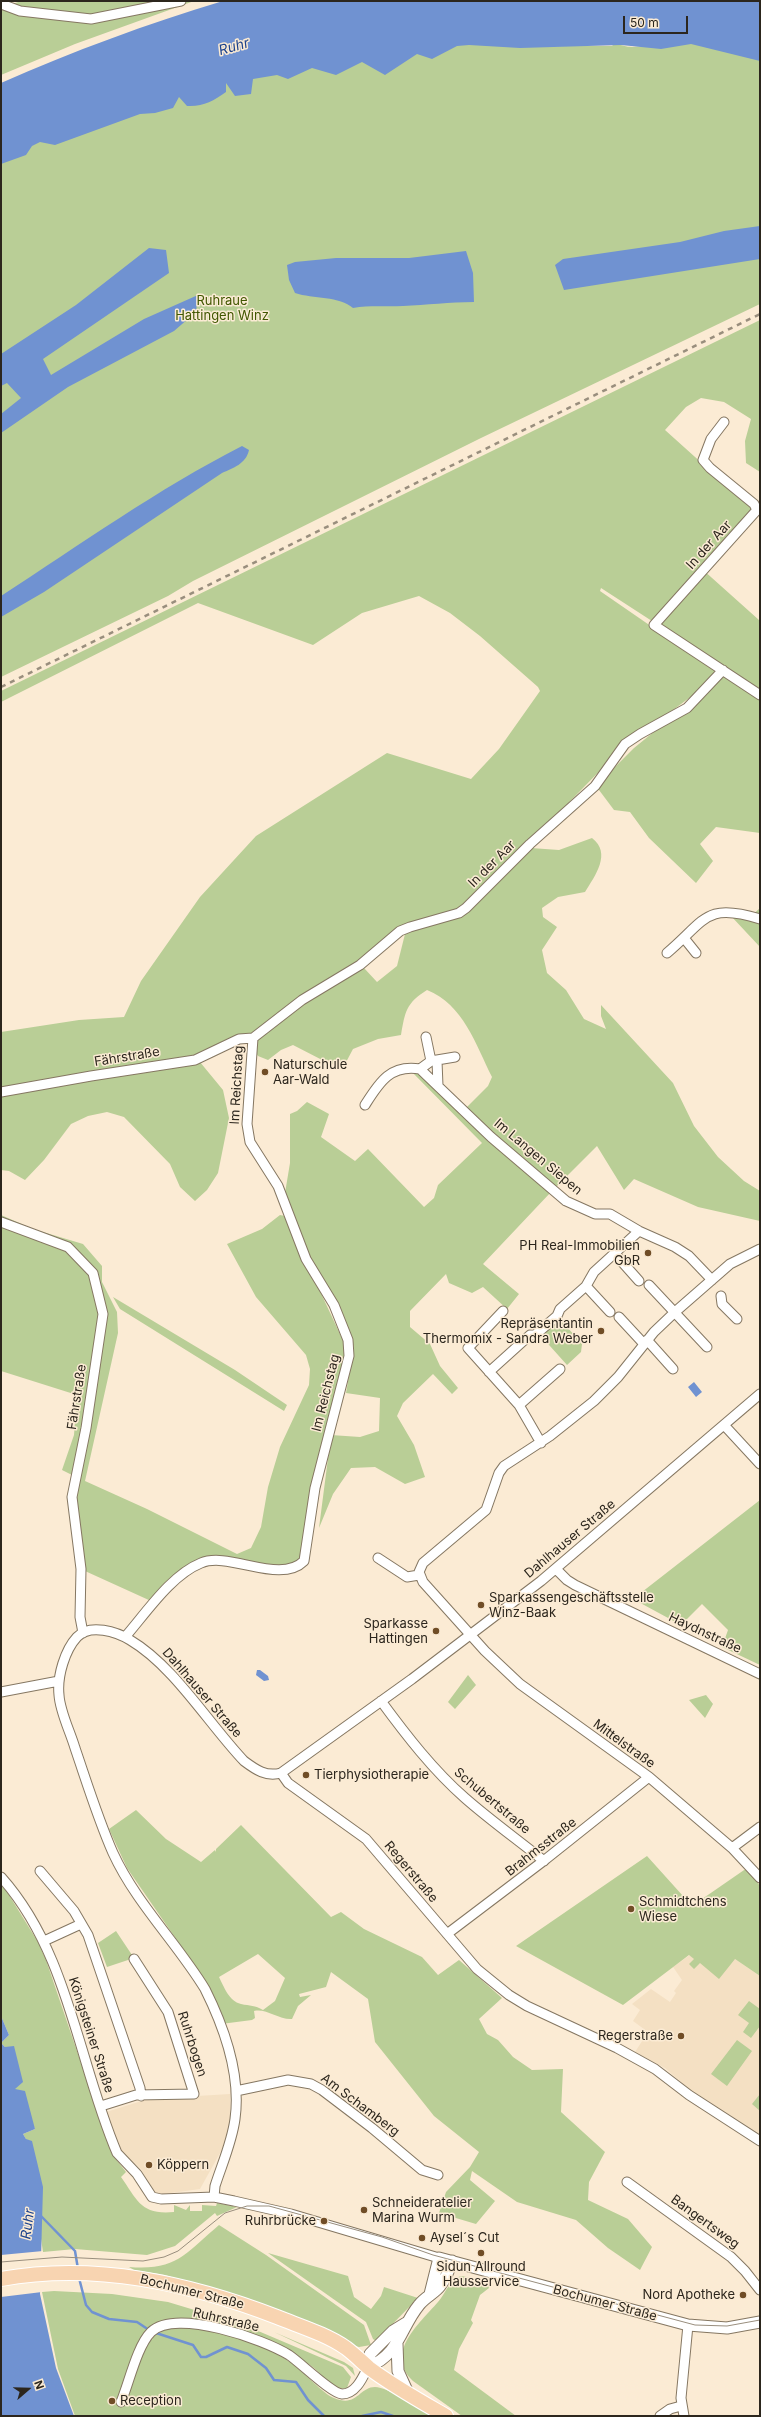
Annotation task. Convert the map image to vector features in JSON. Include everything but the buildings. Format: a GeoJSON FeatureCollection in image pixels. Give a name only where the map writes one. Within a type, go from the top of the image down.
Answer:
{"type":"FeatureCollection","features":[{"type":"Feature","properties":{"kind":"main road","name":"Bochumer Straße"},"geometry":{"type":"LineString","coordinates":[[1,2278],[33,2274],[108,2279],[222,2307],[288,2332],[368,2367],[446,2416]]}},
{"type":"Feature","properties":{"kind":"main road","name":"Bochumer Straße"},"geometry":{"type":"LineString","coordinates":[[1,2288],[57,2282],[108,2279]]}},
{"type":"Feature","properties":{"kind":"street"},"geometry":{"type":"LineString","coordinates":[[2,6],[15,1]]}},
{"type":"Feature","properties":{"kind":"street"},"geometry":{"type":"LineString","coordinates":[[2,6],[20,11],[91,19],[181,1]]}},
{"type":"Feature","properties":{"kind":"street","name":"In der Aar"},"geometry":{"type":"LineString","coordinates":[[724,422],[711,439],[703,460],[710,468],[754,504],[757,510],[654,624],[760,694]]}},
{"type":"Feature","properties":{"kind":"street","name":"In der Aar"},"geometry":{"type":"LineString","coordinates":[[253,1038],[302,1000],[360,965],[400,932],[410,926],[459,913],[466,908],[530,844],[595,786],[626,744],[640,734],[687,708],[723,670]]}},
{"type":"Feature","properties":{"kind":"street"},"geometry":{"type":"LineString","coordinates":[[667,952],[704,918],[717,912],[731,912],[760,919]]}},
{"type":"Feature","properties":{"kind":"street"},"geometry":{"type":"LineString","coordinates":[[684,938],[696,953]]}},
{"type":"Feature","properties":{"kind":"street"},"geometry":{"type":"LineString","coordinates":[[426,1037],[434,1061],[438,1086]]}},
{"type":"Feature","properties":{"kind":"street","name":"Fährstraße"},"geometry":{"type":"LineString","coordinates":[[1,1092],[90,1076],[195,1060],[239,1039],[253,1038]]}},
{"type":"Feature","properties":{"kind":"street","name":"Im Reichstag"},"geometry":{"type":"LineString","coordinates":[[125,1637],[177,1578],[202,1562],[215,1562],[285,1570],[297,1568],[304,1561],[307,1552],[310,1513],[314,1494],[349,1356],[348,1340],[336,1311],[306,1259],[278,1186],[250,1142],[247,1124],[253,1038]]}},
{"type":"Feature","properties":{"kind":"street"},"geometry":{"type":"LineString","coordinates":[[366,1105],[379,1082],[388,1074],[411,1067],[420,1069],[434,1061],[455,1057]]}},
{"type":"Feature","properties":{"kind":"street","name":"Im Langen Siepen"},"geometry":{"type":"LineString","coordinates":[[420,1069],[491,1136],[566,1201],[595,1214],[610,1214],[639,1231],[684,1252],[712,1280]]}},
{"type":"Feature","properties":{"kind":"street","name":"Fährstraße"},"geometry":{"type":"LineString","coordinates":[[1,1222],[68,1247],[94,1273],[103,1314],[86,1428],[72,1497],[81,1569],[80,1617],[82,1633]]}},
{"type":"Feature","properties":{"kind":"street"},"geometry":{"type":"LineString","coordinates":[[489,1372],[530,1335],[535,1335],[554,1320],[560,1310],[586,1286],[594,1272],[639,1231]]}},
{"type":"Feature","properties":{"kind":"street"},"geometry":{"type":"LineString","coordinates":[[378,1558],[407,1577],[419,1575],[419,1569],[423,1563],[486,1510],[499,1473],[504,1466],[541,1443],[594,1401],[614,1381],[646,1342],[675,1312],[738,1259],[760,1249]]}},
{"type":"Feature","properties":{"kind":"street"},"geometry":{"type":"LineString","coordinates":[[615,1254],[639,1281]]}},
{"type":"Feature","properties":{"kind":"street"},"geometry":{"type":"LineString","coordinates":[[649,1285],[707,1347]]}},
{"type":"Feature","properties":{"kind":"street"},"geometry":{"type":"LineString","coordinates":[[586,1286],[610,1312]]}},
{"type":"Feature","properties":{"kind":"street"},"geometry":{"type":"LineString","coordinates":[[721,1296],[722,1304],[737,1319]]}},
{"type":"Feature","properties":{"kind":"street"},"geometry":{"type":"LineString","coordinates":[[503,1310],[468,1348],[519,1404],[541,1443]]}},
{"type":"Feature","properties":{"kind":"street"},"geometry":{"type":"LineString","coordinates":[[619,1317],[673,1369]]}},
{"type":"Feature","properties":{"kind":"street"},"geometry":{"type":"LineString","coordinates":[[519,1404],[560,1369]]}},
{"type":"Feature","properties":{"kind":"street","name":"Dahlhauser Straße"},"geometry":{"type":"LineString","coordinates":[[82,1633],[100,1630],[125,1637],[158,1661],[244,1761],[255,1770],[266,1774],[282,1773],[471,1634],[556,1569],[760,1394]]}},
{"type":"Feature","properties":{"kind":"street"},"geometry":{"type":"LineString","coordinates":[[724,1425],[760,1464]]}},
{"type":"Feature","properties":{"kind":"street","name":"Haydnstraße"},"geometry":{"type":"LineString","coordinates":[[556,1569],[567,1580],[575,1585],[760,1674]]}},
{"type":"Feature","properties":{"kind":"street","name":"Mittelstraße"},"geometry":{"type":"LineString","coordinates":[[419,1575],[485,1651],[526,1689],[649,1777],[732,1848],[760,1878]]}},
{"type":"Feature","properties":{"kind":"street"},"geometry":{"type":"LineString","coordinates":[[82,1633],[75,1639],[68,1652],[59,1680],[59,1695],[100,1824],[119,1865],[131,1884],[193,1969],[214,2007],[229,2053],[236,2091],[234,2125],[215,2186],[214,2197]]}},
{"type":"Feature","properties":{"kind":"street"},"geometry":{"type":"LineString","coordinates":[[1,1692],[59,1680]]}},
{"type":"Feature","properties":{"kind":"street","name":"Schubertstraße"},"geometry":{"type":"LineString","coordinates":[[381,1701],[408,1736],[446,1780],[482,1812],[544,1861]]}},
{"type":"Feature","properties":{"kind":"street","name":"Regerstraße"},"geometry":{"type":"LineString","coordinates":[[282,1773],[288,1783],[366,1839],[477,1969],[509,1995],[527,2006],[617,2048],[655,2069],[688,2095],[760,2141]]}},
{"type":"Feature","properties":{"kind":"street","name":"Brahmsstraße"},"geometry":{"type":"LineString","coordinates":[[447,1934],[544,1861],[649,1777]]}},
{"type":"Feature","properties":{"kind":"street"},"geometry":{"type":"LineString","coordinates":[[732,1848],[760,1828]]}},
{"type":"Feature","properties":{"kind":"street"},"geometry":{"type":"LineString","coordinates":[[40,1871],[56,1888],[88,1935],[138,2080],[141,2096]]}},
{"type":"Feature","properties":{"kind":"street","name":"Königsteiner Straße"},"geometry":{"type":"LineString","coordinates":[[1,1877],[18,1898],[44,1942],[101,2106],[116,2154],[137,2174],[148,2193],[156,2199]]}},
{"type":"Feature","properties":{"kind":"street"},"geometry":{"type":"LineString","coordinates":[[44,1942],[81,1924]]}},
{"type":"Feature","properties":{"kind":"street","name":"Ruhrbogen"},"geometry":{"type":"LineString","coordinates":[[101,2106],[141,2096],[194,2094],[166,2006],[134,1959]]}},
{"type":"Feature","properties":{"kind":"street","name":"Am Schamberg"},"geometry":{"type":"LineString","coordinates":[[236,2091],[288,2080],[311,2084],[322,2090],[372,2128],[422,2170],[438,2175]]}},
{"type":"Feature","properties":{"kind":"street","name":"Bangertsweg"},"geometry":{"type":"LineString","coordinates":[[627,2182],[731,2257],[746,2271],[760,2290]]}},
{"type":"Feature","properties":{"kind":"street","name":"Bochumer Straße"},"geometry":{"type":"LineString","coordinates":[[156,2199],[214,2197],[291,2214],[452,2262],[688,2325],[727,2328],[760,2322]]}},
{"type":"Feature","properties":{"kind":"street"},"geometry":{"type":"LineString","coordinates":[[430,2294],[439,2258]]}},
{"type":"Feature","properties":{"kind":"street"},"geometry":{"type":"LineString","coordinates":[[368,2367],[380,2362],[397,2344],[406,2323],[430,2294],[439,2288],[452,2262]]}},
{"type":"Feature","properties":{"kind":"street","name":"Ruhrstraße"},"geometry":{"type":"LineString","coordinates":[[121,2402],[142,2348],[152,2331],[177,2323],[247,2336],[289,2355],[336,2393],[347,2393],[354,2389],[368,2367]]}},
{"type":"Feature","properties":{"kind":"street"},"geometry":{"type":"LineString","coordinates":[[368,2367],[370,2354],[393,2331],[406,2323]]}},
{"type":"Feature","properties":{"kind":"street"},"geometry":{"type":"LineString","coordinates":[[684,2416],[681,2406],[688,2325]]}},
{"type":"Feature","properties":{"kind":"street"},"geometry":{"type":"LineString","coordinates":[[397,2344],[398,2371],[408,2393]]}},
{"type":"Feature","properties":{"kind":"street"},"geometry":{"type":"LineString","coordinates":[[660,2416],[670,2409],[681,2406]]}},
{"type":"Feature","properties":{"kind":"shaded area"},"geometry":{"type":"Polygon","coordinates":[[[690,1955],[695,1959],[735,1959],[760,1976],[760,2134],[690,2090],[665,2068],[635,2052],[648,2032],[633,2021],[640,2010],[632,2004],[651,1989],[670,2002],[676,1993],[674,1991],[682,1980],[673,1967],[690,1955]]]}},
{"type":"Feature","properties":{"kind":"shaded area"},"geometry":{"type":"Polygon","coordinates":[[[230,2094],[230,2120],[225,2144],[200,2189],[156,2195],[141,2169],[115,2145],[106,2112],[148,2099],[230,2094]]]}},
{"type":"Feature","properties":{"kind":"green space"},"geometry":{"type":"Polygon","coordinates":[[[21,1],[194,1],[75,44],[1,75],[1,8],[21,1]]]}},
{"type":"Feature","properties":{"kind":"green space","name":"Ruhraue Hattingen Winz"},"geometry":{"type":"Polygon","coordinates":[[[456,39],[525,47],[567,45],[612,46],[616,42],[620,45],[636,47],[684,43],[709,44],[760,51],[760,304],[481,438],[193,581],[168,596],[1,677],[1,151],[256,70],[456,39]]]}},
{"type":"Feature","properties":{"kind":"green space"},"geometry":{"type":"Polygon","coordinates":[[[760,320],[760,472],[746,463],[745,441],[751,419],[724,402],[701,398],[686,407],[665,430],[754,510],[702,569],[759,620],[760,619],[760,833],[716,827],[700,844],[713,861],[696,883],[649,838],[630,812],[614,810],[596,786],[634,748],[724,675],[726,669],[601,588],[600,591],[658,631],[724,672],[622,748],[466,908],[403,926],[363,962],[297,999],[258,1030],[195,1056],[223,1090],[229,1118],[218,1173],[207,1190],[195,1201],[180,1187],[170,1164],[124,1117],[107,1112],[88,1116],[71,1124],[44,1160],[25,1180],[9,1171],[1,1170],[1,1032],[79,1020],[124,1017],[141,981],[200,897],[256,836],[387,753],[471,779],[499,749],[540,691],[538,687],[480,636],[450,613],[419,596],[362,613],[313,645],[198,603],[1,702],[1,691],[760,320]]]}},
{"type":"Feature","properties":{"kind":"green space"},"geometry":{"type":"Polygon","coordinates":[[[592,838],[598,844],[601,851],[600,865],[585,892],[558,897],[542,908],[543,917],[557,927],[542,950],[547,973],[566,990],[584,1019],[606,1029],[601,1016],[601,1005],[673,1083],[694,1126],[718,1157],[744,1181],[760,1191],[760,1221],[698,1207],[634,1179],[624,1190],[597,1146],[555,1188],[466,1108],[488,1086],[492,1077],[474,1039],[459,1015],[439,996],[427,990],[415,999],[405,1014],[401,1035],[378,1039],[353,1049],[344,1066],[328,1063],[293,1045],[281,1050],[268,1060],[258,1056],[254,1050],[256,1040],[304,1000],[364,968],[377,982],[397,966],[405,934],[468,911],[531,848],[559,850],[592,838]]]}},
{"type":"Feature","properties":{"kind":"green space"},"geometry":{"type":"Polygon","coordinates":[[[760,908],[760,947],[731,916],[749,918],[760,908]]]}},
{"type":"Feature","properties":{"kind":"green space"},"geometry":{"type":"Polygon","coordinates":[[[410,1070],[416,1071],[551,1192],[483,1264],[519,1294],[507,1309],[483,1287],[472,1293],[449,1283],[446,1274],[410,1311],[410,1327],[430,1344],[440,1366],[458,1388],[452,1394],[433,1374],[403,1403],[397,1416],[414,1445],[425,1477],[405,1484],[375,1467],[351,1468],[333,1494],[319,1528],[331,1435],[360,1437],[379,1431],[380,1398],[346,1393],[354,1347],[310,1258],[285,1193],[290,1163],[290,1114],[297,1111],[307,1102],[329,1114],[321,1137],[355,1161],[368,1149],[424,1207],[434,1198],[438,1185],[482,1143],[410,1070]]]}},
{"type":"Feature","properties":{"kind":"green space"},"geometry":{"type":"Polygon","coordinates":[[[1,1215],[33,1229],[83,1244],[102,1266],[102,1282],[117,1312],[118,1333],[85,1481],[147,1509],[237,1554],[251,1548],[261,1527],[268,1487],[280,1447],[309,1385],[310,1369],[306,1355],[256,1297],[227,1244],[262,1229],[280,1215],[285,1216],[346,1347],[329,1426],[307,1552],[299,1571],[209,1558],[151,1601],[85,1571],[74,1486],[104,1313],[95,1273],[69,1245],[1,1219],[1,1215]]]}},
{"type":"Feature","properties":{"kind":"green space"},"geometry":{"type":"Polygon","coordinates":[[[1,1224],[68,1248],[92,1274],[101,1314],[74,1476],[62,1470],[74,1435],[77,1395],[1,1371],[1,1224]]]}},
{"type":"Feature","properties":{"kind":"green space"},"geometry":{"type":"Polygon","coordinates":[[[113,1297],[235,1370],[287,1405],[284,1411],[120,1309],[113,1297]]]}},
{"type":"Feature","properties":{"kind":"green space"},"geometry":{"type":"Polygon","coordinates":[[[560,1319],[582,1344],[581,1352],[567,1365],[541,1336],[560,1319]]]}},
{"type":"Feature","properties":{"kind":"green space"},"geometry":{"type":"Polygon","coordinates":[[[760,1500],[760,1665],[722,1647],[728,1630],[702,1604],[681,1625],[633,1599],[760,1500]]]}},
{"type":"Feature","properties":{"kind":"green space"},"geometry":{"type":"Polygon","coordinates":[[[468,1675],[476,1685],[455,1709],[448,1702],[468,1675]]]}},
{"type":"Feature","properties":{"kind":"green space"},"geometry":{"type":"Polygon","coordinates":[[[706,1695],[713,1704],[705,1718],[689,1700],[706,1695]]]}},
{"type":"Feature","properties":{"kind":"green space"},"geometry":{"type":"Polygon","coordinates":[[[136,1810],[166,1839],[201,1862],[215,1850],[216,1852],[216,1849],[241,1825],[331,1917],[341,1912],[364,1929],[422,1957],[438,1975],[459,1960],[502,1998],[479,2019],[487,2034],[498,2040],[513,2057],[532,2070],[563,2069],[561,2112],[605,2152],[589,2182],[588,2200],[628,2219],[652,2247],[640,2270],[608,2248],[576,2220],[517,2202],[472,2171],[470,2180],[495,2201],[476,2224],[439,2213],[446,2192],[470,2167],[479,2152],[434,2116],[375,2042],[368,1999],[331,1972],[326,1987],[299,1994],[300,1997],[311,1995],[298,2006],[292,2019],[282,2018],[268,2012],[254,2011],[255,2018],[252,2020],[221,2024],[194,1965],[127,1868],[109,1829],[136,1810]],[[258,1954],[219,1977],[227,1993],[233,2000],[241,2004],[255,2006],[263,2010],[275,2001],[285,1978],[258,1954]]]}},
{"type":"Feature","properties":{"kind":"green space"},"geometry":{"type":"Polygon","coordinates":[[[647,1856],[692,1906],[747,1868],[760,1886],[760,1976],[735,1959],[719,1979],[700,1963],[694,1969],[689,1964],[694,1959],[689,1955],[623,2005],[516,1946],[647,1856]]]}},
{"type":"Feature","properties":{"kind":"green space"},"geometry":{"type":"Polygon","coordinates":[[[1,1882],[38,1942],[46,1960],[112,2154],[126,2172],[121,2177],[132,2193],[142,2205],[147,2209],[154,2211],[174,2212],[174,2205],[186,2210],[190,2205],[190,2211],[202,2211],[202,2205],[216,2206],[217,2203],[237,2207],[217,2216],[215,2213],[175,2246],[147,2255],[75,2249],[43,2252],[26,2139],[23,2134],[35,2129],[14,2089],[5,2047],[1,2043],[9,2035],[1,2016],[1,1882]]]}},
{"type":"Feature","properties":{"kind":"green space"},"geometry":{"type":"Polygon","coordinates":[[[116,1931],[134,1958],[107,1967],[98,1943],[116,1931]]]}},
{"type":"Feature","properties":{"kind":"green space"},"geometry":{"type":"Polygon","coordinates":[[[749,2001],[760,2009],[760,2026],[751,2038],[743,2032],[749,2023],[738,2015],[749,2001]]]}},
{"type":"Feature","properties":{"kind":"green space"},"geometry":{"type":"Polygon","coordinates":[[[737,2040],[752,2051],[727,2086],[711,2074],[737,2040]]]}},
{"type":"Feature","properties":{"kind":"green space"},"geometry":{"type":"Polygon","coordinates":[[[760,2094],[760,2111],[752,2104],[760,2094]]]}},
{"type":"Feature","properties":{"kind":"green space"},"geometry":{"type":"Polygon","coordinates":[[[219,2225],[266,2255],[364,2325],[371,2345],[359,2347],[348,2344],[210,2289],[165,2275],[134,2270],[129,2267],[159,2266],[170,2263],[189,2252],[219,2225]]]}},
{"type":"Feature","properties":{"kind":"green space"},"geometry":{"type":"Polygon","coordinates":[[[268,2253],[348,2276],[354,2297],[371,2309],[381,2296],[384,2287],[418,2298],[376,2341],[373,2339],[366,2322],[268,2253]]]}},
{"type":"Feature","properties":{"kind":"green space"},"geometry":{"type":"Polygon","coordinates":[[[462,2276],[490,2282],[489,2288],[480,2295],[471,2320],[473,2323],[459,2349],[454,2370],[516,2416],[462,2416],[413,2381],[405,2370],[402,2360],[403,2350],[414,2329],[441,2298],[451,2283],[458,2277],[462,2276]]]}},
{"type":"Feature","properties":{"kind":"green space"},"geometry":{"type":"Polygon","coordinates":[[[54,2291],[112,2294],[168,2302],[244,2325],[343,2367],[351,2377],[347,2388],[338,2389],[330,2384],[310,2365],[277,2345],[254,2335],[217,2324],[215,2321],[175,2318],[165,2320],[145,2332],[152,2340],[154,2335],[171,2328],[198,2329],[215,2332],[249,2342],[279,2355],[295,2366],[329,2396],[334,2398],[342,2400],[353,2399],[370,2388],[381,2388],[396,2394],[432,2416],[75,2416],[58,2369],[42,2292],[54,2291]]]}},
{"type":"Feature","properties":{"kind":"green space"},"geometry":{"type":"Polygon","coordinates":[[[274,2332],[344,2362],[353,2368],[355,2376],[346,2366],[274,2332]]]}},
{"type":"Feature","properties":{"kind":"water","name":"Ruhr"},"geometry":{"type":"Polygon","coordinates":[[[223,1],[760,1],[760,61],[691,44],[661,49],[621,45],[520,48],[469,45],[457,46],[432,59],[417,54],[385,75],[362,62],[336,75],[312,68],[288,79],[277,75],[253,79],[251,94],[235,96],[226,83],[226,92],[208,103],[198,106],[187,106],[179,97],[173,108],[155,113],[140,114],[55,145],[40,142],[32,146],[26,155],[1,164],[1,83],[110,39],[223,1]]]}},
{"type":"Feature","properties":{"kind":"water"},"geometry":{"type":"Polygon","coordinates":[[[760,226],[760,259],[564,290],[555,265],[563,259],[680,242],[724,231],[760,226]]]}},
{"type":"Feature","properties":{"kind":"water"},"geometry":{"type":"Polygon","coordinates":[[[149,248],[166,250],[169,273],[43,359],[51,375],[144,319],[198,295],[196,312],[174,331],[68,387],[1,433],[1,414],[21,398],[7,383],[1,386],[1,354],[76,305],[149,248]]]}},
{"type":"Feature","properties":{"kind":"water"},"geometry":{"type":"Polygon","coordinates":[[[466,251],[473,273],[474,302],[353,308],[341,301],[295,293],[289,280],[287,265],[295,262],[336,258],[409,258],[466,251]]]}},
{"type":"Feature","properties":{"kind":"water"},"geometry":{"type":"Polygon","coordinates":[[[242,446],[249,450],[245,459],[238,465],[222,473],[44,592],[1,617],[1,596],[180,480],[242,446]]]}},
{"type":"Feature","properties":{"kind":"water"},"geometry":{"type":"Polygon","coordinates":[[[694,1382],[702,1392],[696,1397],[688,1387],[694,1382]]]}},
{"type":"Feature","properties":{"kind":"water"},"geometry":{"type":"Polygon","coordinates":[[[257,1670],[260,1670],[268,1676],[269,1680],[264,1681],[256,1675],[257,1670]]]}},
{"type":"Feature","properties":{"kind":"water"},"geometry":{"type":"Polygon","coordinates":[[[1,2016],[9,2035],[1,2043],[1,2016]]]}},
{"type":"Feature","properties":{"kind":"water","name":"Ruhr"},"geometry":{"type":"Polygon","coordinates":[[[1,2043],[5,2047],[14,2046],[23,2082],[15,2089],[25,2091],[35,2129],[23,2134],[26,2139],[32,2141],[43,2187],[40,2294],[56,2368],[74,2416],[1,2416],[1,2043]]]}},
{"type":"Feature","properties":{"kind":"pier"},"geometry":{"type":"Polygon","coordinates":[[[43,2251],[42,2292],[1,2297],[1,2255],[43,2251]]]}},
{"type":"Feature","properties":{"kind":"waterway","name":"Ruhr"},"geometry":{"type":"LineString","coordinates":[[41,2216],[75,2251],[78,2269]]}},
{"type":"Feature","properties":{"kind":"waterway"},"geometry":{"type":"LineString","coordinates":[[79,2278],[86,2305],[92,2312],[109,2319],[137,2322],[149,2330]]}},
{"type":"Feature","properties":{"kind":"waterway"},"geometry":{"type":"LineString","coordinates":[[156,2333],[193,2345],[201,2357],[206,2357],[227,2347],[248,2354],[266,2368],[274,2380],[296,2382],[308,2400],[324,2416]]}},
{"type":"Feature","properties":{"kind":"waterway"},"geometry":{"type":"LineString","coordinates":[[362,2416],[381,2412],[393,2416]]}},
{"type":"Feature","properties":{"kind":"tram line"},"geometry":{"type":"LineString","coordinates":[[1,2262],[62,2257],[143,2261],[164,2257],[178,2251],[225,2213],[247,2206],[269,2206],[382,2237],[433,2255],[695,2325],[727,2326],[760,2320]]}},
{"type":"Feature","properties":{"kind":"railway"},"geometry":{"type":"LineString","coordinates":[[1,687],[760,314]]}},
{"type":"Feature","properties":{"kind":"place","name":"Naturschule Aar-Wald"},"geometry":{"type":"Point","coordinates":[265,1072]}},
{"type":"Feature","properties":{"kind":"place","name":"PH Real-Immobilien GbR"},"geometry":{"type":"Point","coordinates":[648,1253]}},
{"type":"Feature","properties":{"kind":"place","name":"Repräsentantin Thermomix - Sandra Weber"},"geometry":{"type":"Point","coordinates":[601,1331]}},
{"type":"Feature","properties":{"kind":"place","name":"Sparkassengeschäftsstelle Winz-Baak"},"geometry":{"type":"Point","coordinates":[481,1605]}},
{"type":"Feature","properties":{"kind":"place","name":"Sparkasse Hattingen"},"geometry":{"type":"Point","coordinates":[436,1631]}},
{"type":"Feature","properties":{"kind":"place","name":"Tierphysiotherapie"},"geometry":{"type":"Point","coordinates":[306,1775]}},
{"type":"Feature","properties":{"kind":"place","name":"Schmidtchens Wiese"},"geometry":{"type":"Point","coordinates":[631,1909]}},
{"type":"Feature","properties":{"kind":"place","name":"Regerstraße"},"geometry":{"type":"Point","coordinates":[681,2036]}},
{"type":"Feature","properties":{"kind":"place","name":"Köppern"},"geometry":{"type":"Point","coordinates":[149,2165]}},
{"type":"Feature","properties":{"kind":"place","name":"Schneideratelier Marina Wurm"},"geometry":{"type":"Point","coordinates":[364,2210]}},
{"type":"Feature","properties":{"kind":"place","name":"Ruhrbrücke"},"geometry":{"type":"Point","coordinates":[324,2221]}},
{"type":"Feature","properties":{"kind":"place","name":"Aysel´s Cut"},"geometry":{"type":"Point","coordinates":[422,2238]}},
{"type":"Feature","properties":{"kind":"place","name":"Sidun Allround Hausservice"},"geometry":{"type":"Point","coordinates":[481,2253]}},
{"type":"Feature","properties":{"kind":"place","name":"Nord Apotheke"},"geometry":{"type":"Point","coordinates":[743,2295]}},
{"type":"Feature","properties":{"kind":"place","name":"Reception"},"geometry":{"type":"Point","coordinates":[112,2401]}}]}
